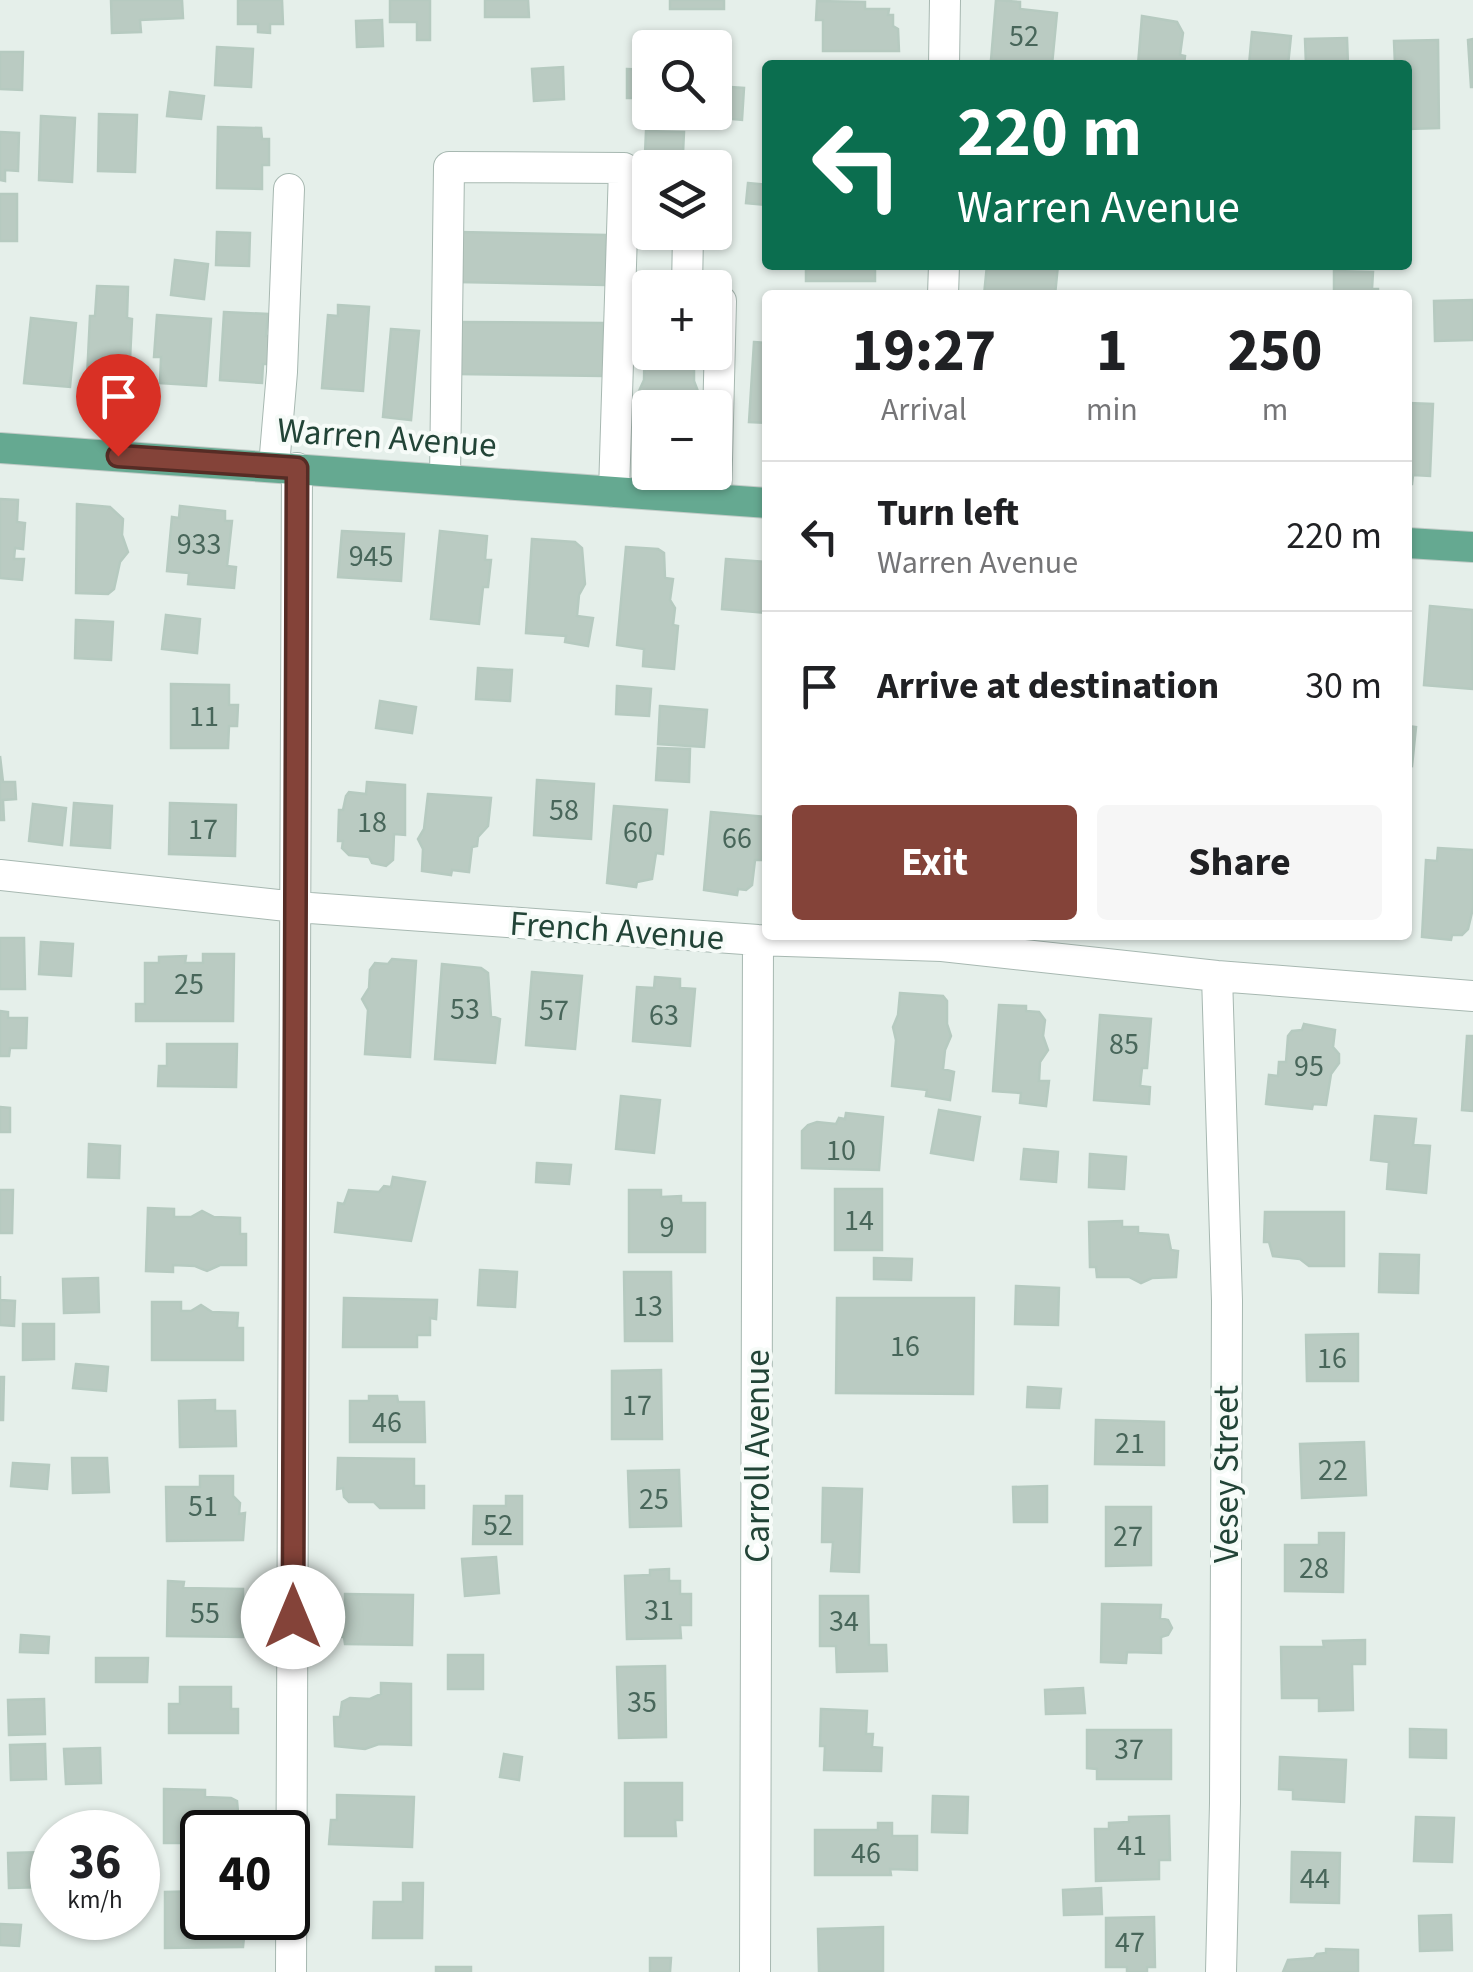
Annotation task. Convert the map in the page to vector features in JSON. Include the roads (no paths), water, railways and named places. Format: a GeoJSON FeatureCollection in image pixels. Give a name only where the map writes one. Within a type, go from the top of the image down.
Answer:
{"type":"FeatureCollection","features":[{"type":"Feature","properties":{"kind":"main road","name":"Warren Avenue"},"geometry":{"type":"LineString","coordinates":[[0,448],[762,502]]}},
{"type":"Feature","properties":{"kind":"main road"},"geometry":{"type":"LineString","coordinates":[[1412,543],[1473,547]]}},
{"type":"Feature","properties":{"kind":"street"},"geometry":{"type":"LineString","coordinates":[[944,0],[944,60]]}},
{"type":"Feature","properties":{"kind":"street"},"geometry":{"type":"LineString","coordinates":[[445,479],[449,167],[624,168],[614,492]]}},
{"type":"Feature","properties":{"kind":"street"},"geometry":{"type":"LineString","coordinates":[[288,189],[282,372],[296,907],[291,1972]]}},
{"type":"Feature","properties":{"kind":"street"},"geometry":{"type":"LineString","coordinates":[[716,499],[720,370]]}},
{"type":"Feature","properties":{"kind":"street","name":"French Avenue"},"geometry":{"type":"LineString","coordinates":[[0,875],[296,907],[758,940],[942,940],[1217,976],[1473,996]]}},
{"type":"Feature","properties":{"kind":"street","name":"Carroll Avenue"},"geometry":{"type":"LineString","coordinates":[[755,1972],[758,940]]}},
{"type":"Feature","properties":{"kind":"street","name":"Vesey Street"},"geometry":{"type":"LineString","coordinates":[[1217,976],[1227,1302],[1221,1972]]}}]}
